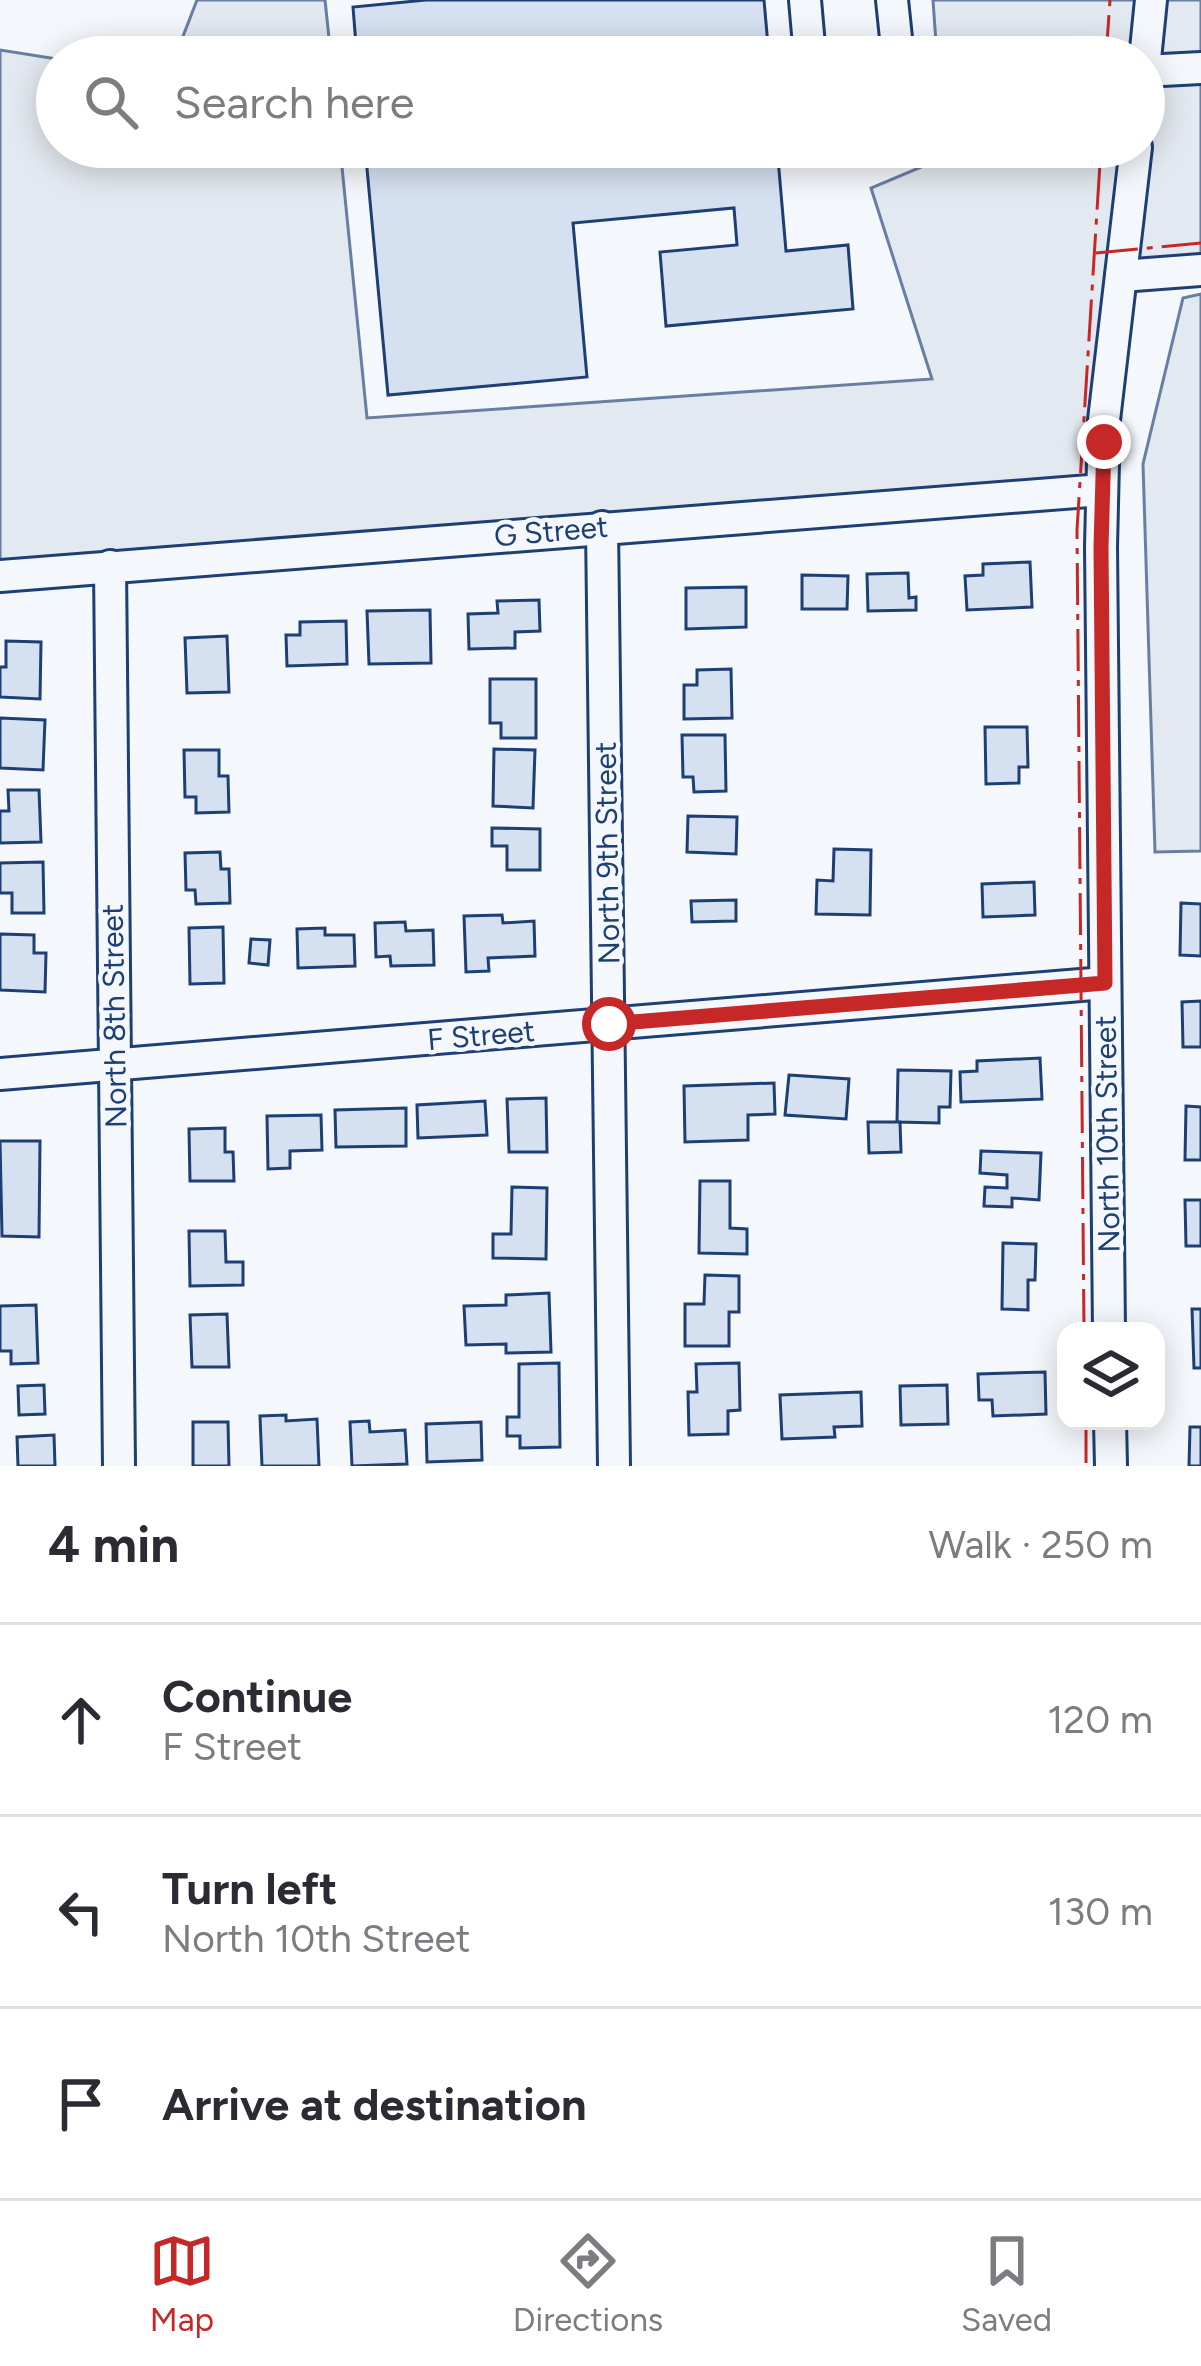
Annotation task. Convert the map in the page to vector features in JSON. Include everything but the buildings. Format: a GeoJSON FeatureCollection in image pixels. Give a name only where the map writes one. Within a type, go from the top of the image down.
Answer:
{"type":"FeatureCollection","features":[{"type":"Feature","properties":{"kind":"street"},"geometry":{"type":"LineString","coordinates":[[805,0],[808,36]]}},
{"type":"Feature","properties":{"kind":"street"},"geometry":{"type":"LineString","coordinates":[[892,0],[896,36]]}},
{"type":"Feature","properties":{"kind":"street"},"geometry":{"type":"LineString","coordinates":[[1147,36],[1151,0]]}},
{"type":"Feature","properties":{"kind":"street"},"geometry":{"type":"LineString","coordinates":[[1165,69],[1201,68]]}},
{"type":"Feature","properties":{"kind":"street","name":"North 10th Street"},"geometry":{"type":"LineString","coordinates":[[1109,1322],[1102,490],[1104,420],[1134,168]]}},
{"type":"Feature","properties":{"kind":"street"},"geometry":{"type":"LineString","coordinates":[[1121,276],[1201,270]]}},
{"type":"Feature","properties":{"kind":"street","name":"G Street"},"geometry":{"type":"LineString","coordinates":[[0,576],[1102,490]]}},
{"type":"Feature","properties":{"kind":"street","name":"North 9th Street"},"geometry":{"type":"LineString","coordinates":[[602,527],[614,1466]]}},
{"type":"Feature","properties":{"kind":"street","name":"North 8th Street"},"geometry":{"type":"LineString","coordinates":[[110,566],[119,1466]]}},
{"type":"Feature","properties":{"kind":"street","name":"F Street"},"geometry":{"type":"LineString","coordinates":[[0,1073],[1105,983]]}},
{"type":"Feature","properties":{"kind":"street"},"geometry":{"type":"LineString","coordinates":[[1110,1430],[1111,1466]]}},
{"type":"Feature","properties":{"kind":"shaded area"},"geometry":{"type":"Polygon","coordinates":[[[197,0],[325,0],[329,36],[183,36],[197,0]]]}},
{"type":"Feature","properties":{"kind":"shaded area"},"geometry":{"type":"Polygon","coordinates":[[[933,0],[1201,0],[1201,276],[1124,282],[1106,487],[0,577],[0,50],[36,56],[36,168],[342,168],[367,418],[932,379],[871,188],[919,168],[1165,168],[1165,36],[936,36],[933,0]]]}},
{"type":"Feature","properties":{"kind":"shaded area"},"geometry":{"type":"Polygon","coordinates":[[[1201,294],[1201,851],[1155,852],[1143,464],[1183,298],[1201,294]]]}},
{"type":"Feature","properties":{"kind":"power"},"geometry":{"type":"LineString","coordinates":[[1107,36],[1110,0]]}},
{"type":"Feature","properties":{"kind":"power"},"geometry":{"type":"LineString","coordinates":[[1084,1322],[1077,530],[1100,168]]}},
{"type":"Feature","properties":{"kind":"power"},"geometry":{"type":"LineString","coordinates":[[1096,253],[1201,243]]}},
{"type":"Feature","properties":{"kind":"power"},"geometry":{"type":"LineString","coordinates":[[1086,1430],[1086,1466]]}},
{"type":"Feature","properties":{"kind":"route"},"geometry":{"type":"LineString","coordinates":[[609,1024],[1105,983],[1104,442]]}}]}
